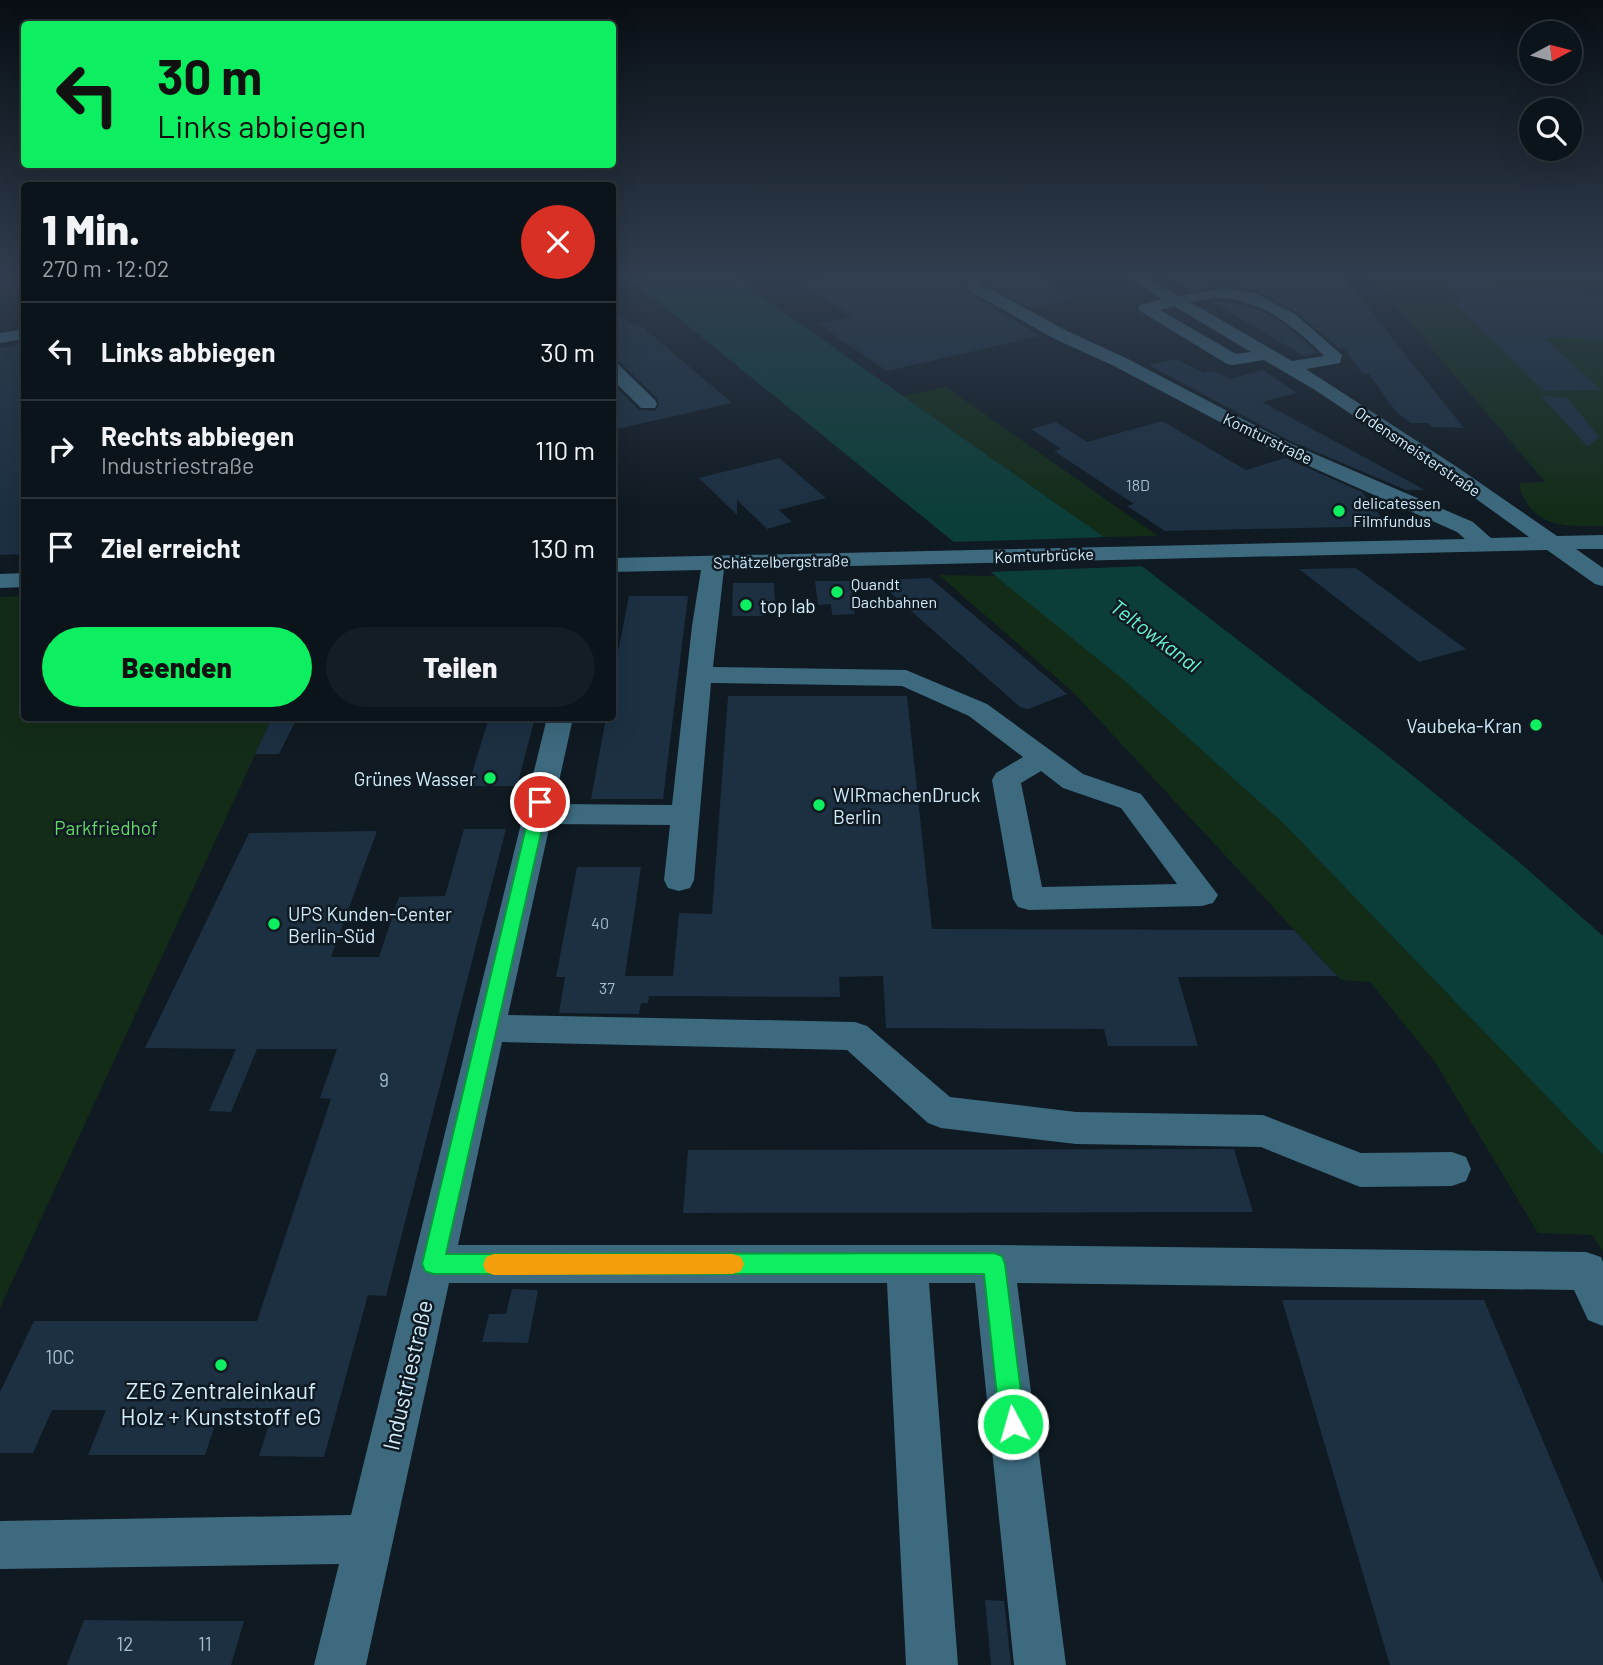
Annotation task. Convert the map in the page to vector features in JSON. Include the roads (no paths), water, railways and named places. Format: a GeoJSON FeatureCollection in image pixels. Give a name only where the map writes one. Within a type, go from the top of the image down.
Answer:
{"type":"FeatureCollection","features":[{"type":"Feature","properties":{"kind":"street","name":"Komturstraße"},"geometry":{"type":"LineString","coordinates":[[1106,356],[1280,446],[1465,527],[1486,545]]}},
{"type":"Feature","properties":{"kind":"street"},"geometry":{"type":"LineString","coordinates":[[1226,356],[1233,360],[1260,356]]}},
{"type":"Feature","properties":{"kind":"street","name":"Ordensmeisterstraße"},"geometry":{"type":"LineString","coordinates":[[1273,356],[1450,471],[1603,579]]}},
{"type":"Feature","properties":{"kind":"street"},"geometry":{"type":"LineString","coordinates":[[1290,367],[1334,359],[1333,356]]}},
{"type":"Feature","properties":{"kind":"street"},"geometry":{"type":"LineString","coordinates":[[620,384],[648,404]]}},
{"type":"Feature","properties":{"kind":"street"},"geometry":{"type":"LineString","coordinates":[[1486,545],[1603,542]]}},
{"type":"Feature","properties":{"kind":"street","name":"Komturbrücke"},"geometry":{"type":"LineString","coordinates":[[949,557],[1486,545]]}},
{"type":"Feature","properties":{"kind":"street","name":"Schätzelbergstraße"},"geometry":{"type":"LineString","coordinates":[[616,565],[949,557]]}},
{"type":"Feature","properties":{"kind":"street"},"geometry":{"type":"LineString","coordinates":[[679,880],[714,563]]}},
{"type":"Feature","properties":{"kind":"street"},"geometry":{"type":"LineString","coordinates":[[0,580],[21,580]]}},
{"type":"Feature","properties":{"kind":"street"},"geometry":{"type":"LineString","coordinates":[[700,675],[906,678],[978,710],[1042,757],[1073,780],[1131,801],[1202,895],[1029,899],[1006,780],[1042,757]]}},
{"type":"Feature","properties":{"kind":"street","name":"Industriestraße"},"geometry":{"type":"LineString","coordinates":[[340,1665],[559,721]]}},
{"type":"Feature","properties":{"kind":"street"},"geometry":{"type":"LineString","coordinates":[[538,814],[685,815]]}},
{"type":"Feature","properties":{"kind":"street"},"geometry":{"type":"LineString","coordinates":[[488,1028],[855,1036],[941,1112],[1076,1128],[1263,1131],[1360,1170],[1452,1170]]}},
{"type":"Feature","properties":{"kind":"street"},"geometry":{"type":"LineString","coordinates":[[433,1264],[994,1264],[1586,1271],[1603,1306]]}},
{"type":"Feature","properties":{"kind":"street"},"geometry":{"type":"LineString","coordinates":[[907,1264],[932,1665]]}},
{"type":"Feature","properties":{"kind":"street"},"geometry":{"type":"LineString","coordinates":[[994,1264],[1040,1665]]}},
{"type":"Feature","properties":{"kind":"street"},"geometry":{"type":"LineString","coordinates":[[0,1545],[369,1539]]}},
{"type":"Feature","properties":{"kind":"water","name":"Teltowkanal"},"geometry":{"type":"Polygon","coordinates":[[[725,356],[846,356],[1104,537],[1386,754],[1519,862],[1603,936],[1603,1155],[1285,825],[1126,682],[725,356]]]}},
{"type":"Feature","properties":{"kind":"place","name":"delicatessen Filmfundus"},"geometry":{"type":"Point","coordinates":[1339,511]}},
{"type":"Feature","properties":{"kind":"place","name":"Quandt Dachbahnen"},"geometry":{"type":"Point","coordinates":[837,592]}},
{"type":"Feature","properties":{"kind":"place","name":"top lab"},"geometry":{"type":"Point","coordinates":[746,605]}},
{"type":"Feature","properties":{"kind":"place","name":"Vaubeka-Kran"},"geometry":{"type":"Point","coordinates":[1536,725]}},
{"type":"Feature","properties":{"kind":"place","name":"Grünes Wasser"},"geometry":{"type":"Point","coordinates":[490,778]}},
{"type":"Feature","properties":{"kind":"place","name":"WIRmachenDruck Berlin"},"geometry":{"type":"Point","coordinates":[819,805]}},
{"type":"Feature","properties":{"kind":"place","name":"UPS Kunden-Center Berlin-Süd"},"geometry":{"type":"Point","coordinates":[274,924]}},
{"type":"Feature","properties":{"kind":"place","name":"ZEG Zentraleinkauf Holz + Kunststoff eG"},"geometry":{"type":"Point","coordinates":[221,1365]}},
{"type":"Feature","properties":{"kind":"park label","name":"Parkfriedhof"},"geometry":{"type":"Point","coordinates":[106,827]}}]}
